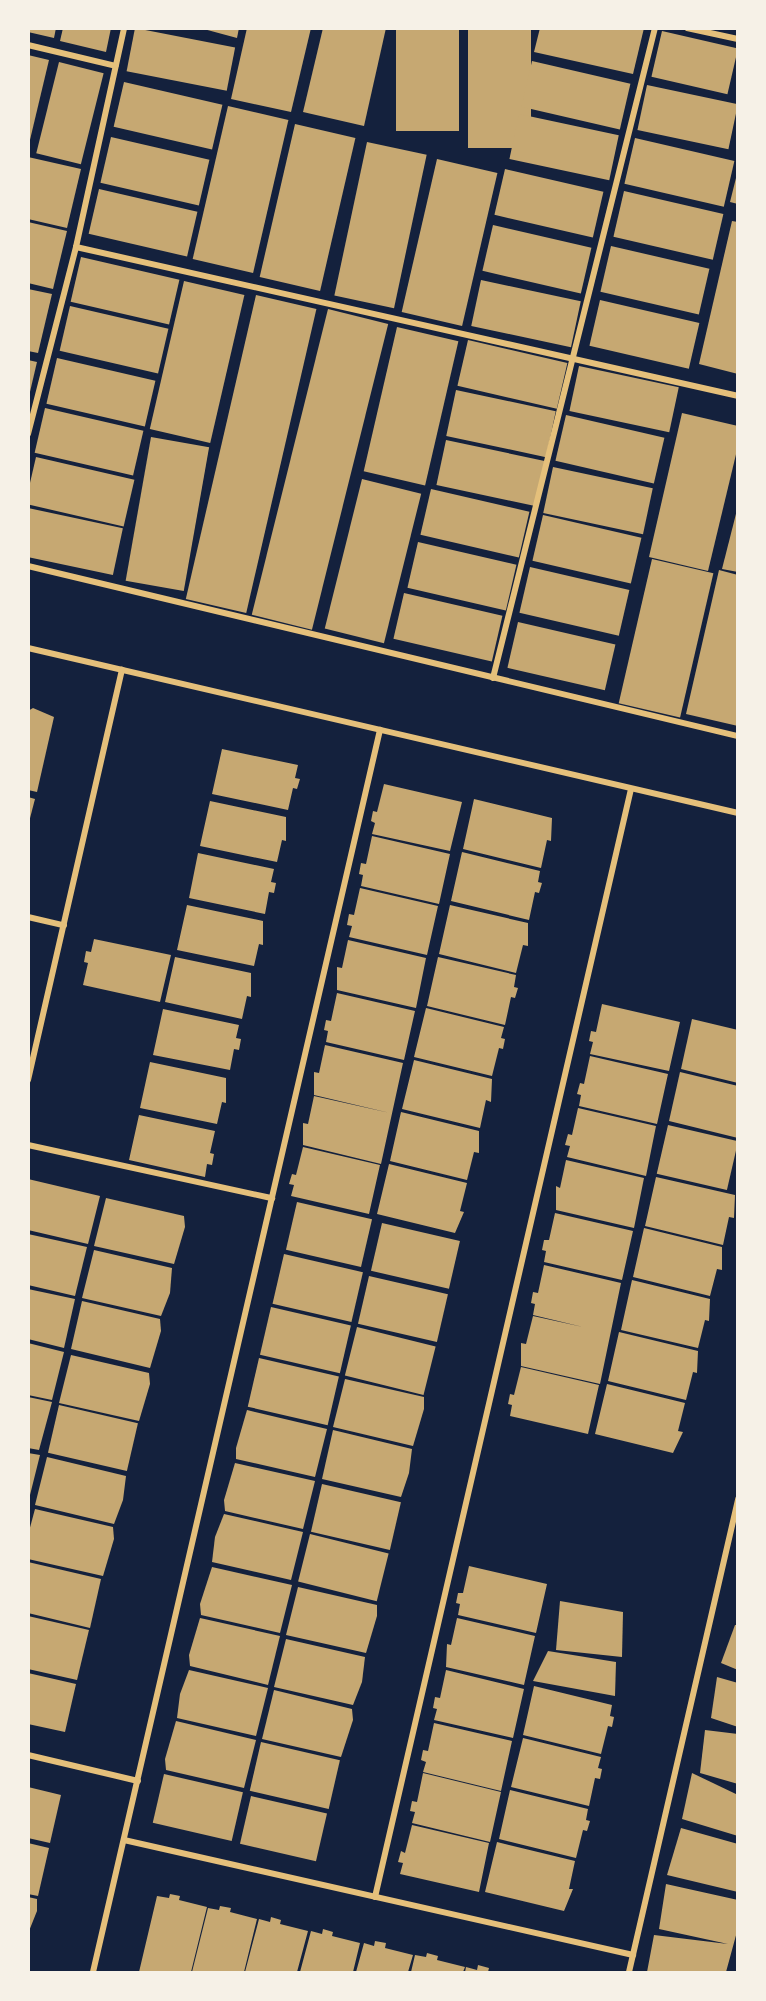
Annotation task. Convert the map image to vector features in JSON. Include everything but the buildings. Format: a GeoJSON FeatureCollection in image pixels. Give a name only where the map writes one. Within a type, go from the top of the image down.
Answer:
{"type":"FeatureCollection","features":[{"type":"Feature","properties":{"kind":"street"},"geometry":{"type":"LineString","coordinates":[[28,434],[76,247],[124,28]]}},
{"type":"Feature","properties":{"kind":"street"},"geometry":{"type":"LineString","coordinates":[[493,678],[575,358],[655,28]]}},
{"type":"Feature","properties":{"kind":"street"},"geometry":{"type":"LineString","coordinates":[[687,28],[738,39]]}},
{"type":"Feature","properties":{"kind":"street"},"geometry":{"type":"LineString","coordinates":[[28,45],[116,66]]}},
{"type":"Feature","properties":{"kind":"street"},"geometry":{"type":"LineString","coordinates":[[76,247],[738,396]]}},
{"type":"Feature","properties":{"kind":"street"},"geometry":{"type":"LineString","coordinates":[[28,566],[738,736]]}},
{"type":"Feature","properties":{"kind":"street"},"geometry":{"type":"LineString","coordinates":[[28,648],[738,813]]}},
{"type":"Feature","properties":{"kind":"street"},"geometry":{"type":"LineString","coordinates":[[28,1080],[122,670]]}},
{"type":"Feature","properties":{"kind":"street"},"geometry":{"type":"LineString","coordinates":[[93,1972],[380,730]]}},
{"type":"Feature","properties":{"kind":"street"},"geometry":{"type":"LineString","coordinates":[[375,1897],[631,789]]}},
{"type":"Feature","properties":{"kind":"street"},"geometry":{"type":"LineString","coordinates":[[28,917],[64,925]]}},
{"type":"Feature","properties":{"kind":"street"},"geometry":{"type":"LineString","coordinates":[[28,1145],[272,1198]]}},
{"type":"Feature","properties":{"kind":"street"},"geometry":{"type":"LineString","coordinates":[[629,1972],[735,1525],[738,1498]]}},
{"type":"Feature","properties":{"kind":"street"},"geometry":{"type":"LineString","coordinates":[[28,1755],[138,1780]]}},
{"type":"Feature","properties":{"kind":"street"},"geometry":{"type":"LineString","coordinates":[[124,1840],[633,1955]]}}]}
